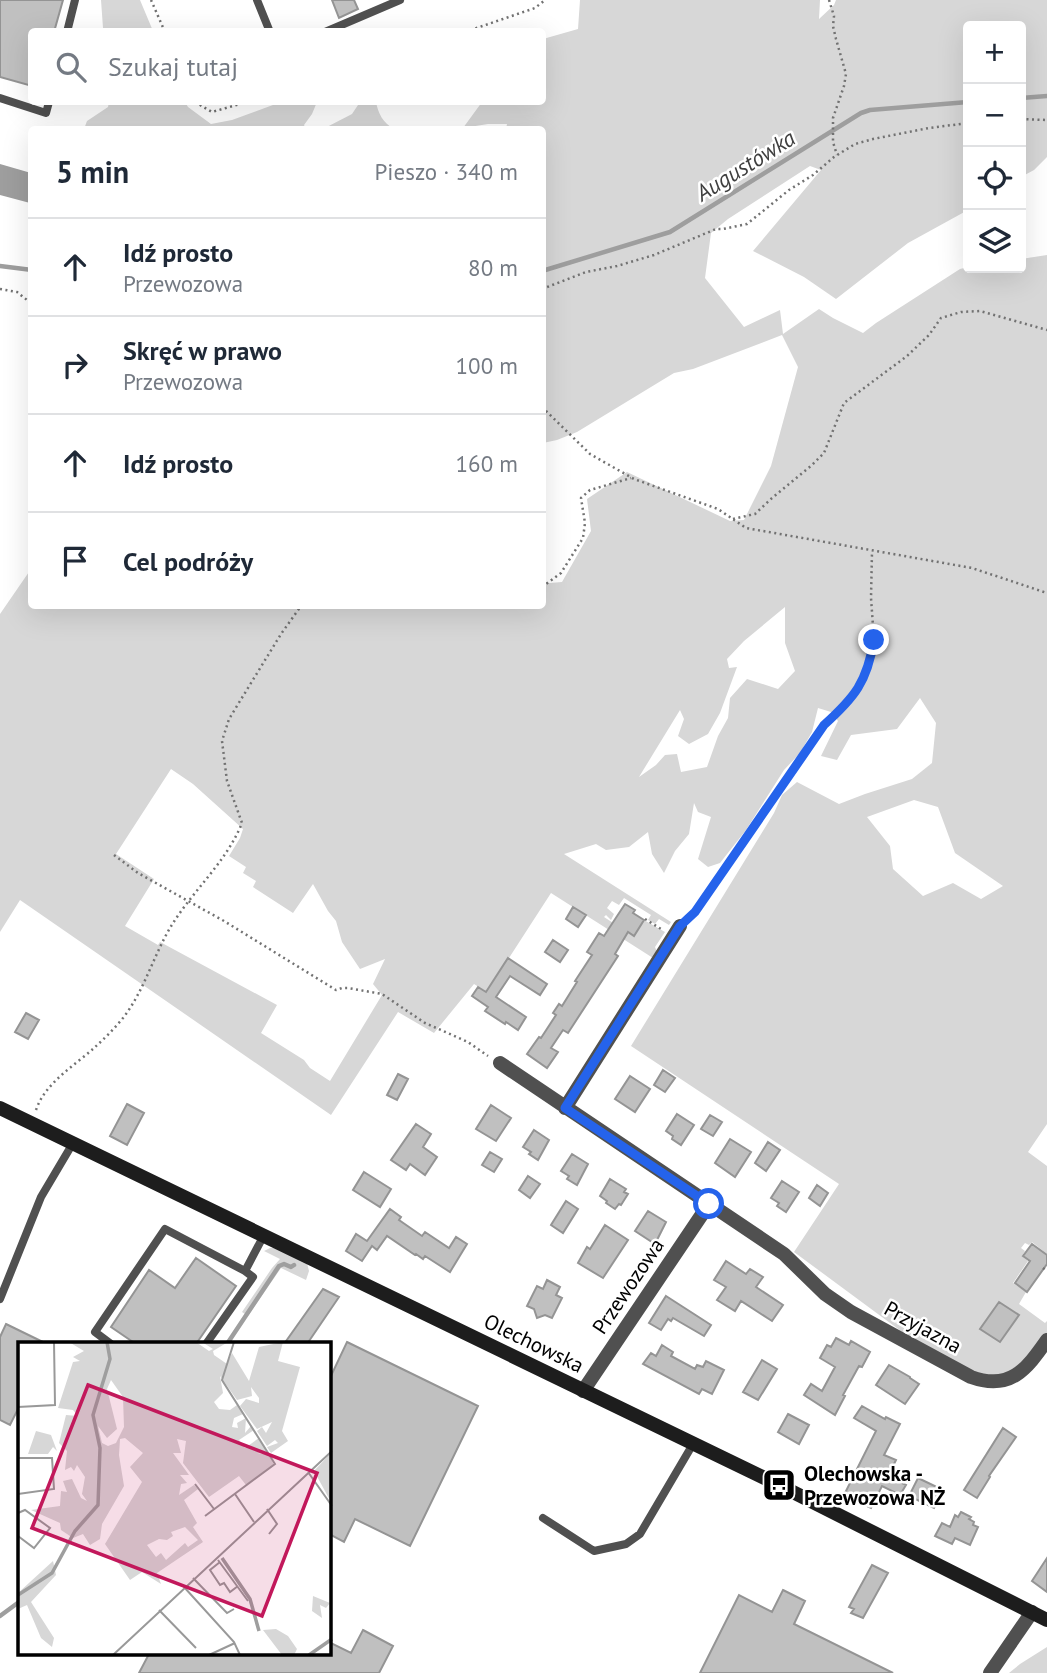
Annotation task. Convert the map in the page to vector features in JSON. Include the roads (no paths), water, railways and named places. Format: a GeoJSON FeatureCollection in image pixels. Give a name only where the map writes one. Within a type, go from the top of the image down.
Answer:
{"type":"FeatureCollection","features":[{"type":"Feature","properties":{"kind":"street"},"geometry":{"type":"LineString","coordinates":[[565,1108],[676,931]]}},
{"type":"Feature","properties":{"kind":"street"},"geometry":{"type":"LineString","coordinates":[[500,1063],[709,1204]]}},
{"type":"Feature","properties":{"kind":"street","name":"Olechowska"},"geometry":{"type":"LineString","coordinates":[[0,1108],[779,1485],[1047,1620]]}},
{"type":"Feature","properties":{"kind":"street","name":"Przyjazna"},"geometry":{"type":"LineString","coordinates":[[709,1204],[784,1254],[825,1294],[851,1312],[971,1377],[996,1382],[1016,1376],[1032,1361],[1047,1340]]}},
{"type":"Feature","properties":{"kind":"street","name":"Przewozowa"},"geometry":{"type":"LineString","coordinates":[[583,1391],[709,1204]]}},
{"type":"Feature","properties":{"kind":"street"},"geometry":{"type":"LineString","coordinates":[[990,1673],[1032,1612]]}},
{"type":"Feature","properties":{"kind":"lane"},"geometry":{"type":"LineString","coordinates":[[68,28],[75,0]]}},
{"type":"Feature","properties":{"kind":"lane"},"geometry":{"type":"LineString","coordinates":[[257,0],[268,28]]}},
{"type":"Feature","properties":{"kind":"lane"},"geometry":{"type":"LineString","coordinates":[[334,28],[400,0]]}},
{"type":"Feature","properties":{"kind":"lane"},"geometry":{"type":"LineString","coordinates":[[0,98],[46,113],[48,105]]}},
{"type":"Feature","properties":{"kind":"lane"},"geometry":{"type":"LineString","coordinates":[[0,1299],[41,1197],[73,1143]]}},
{"type":"Feature","properties":{"kind":"lane"},"geometry":{"type":"LineString","coordinates":[[108,1342],[94,1332],[165,1229],[253,1277],[207,1342]]}},
{"type":"Feature","properties":{"kind":"lane"},"geometry":{"type":"LineString","coordinates":[[245,1271],[264,1235]]}},
{"type":"Feature","properties":{"kind":"lane"},"geometry":{"type":"LineString","coordinates":[[543,1518],[594,1551],[626,1544],[640,1534],[692,1444]]}},
{"type":"Feature","properties":{"kind":"waterway","name":"Augustówka"},"geometry":{"type":"LineString","coordinates":[[1026,98],[1047,96]]}},
{"type":"Feature","properties":{"kind":"waterway","name":"Augustówka"},"geometry":{"type":"LineString","coordinates":[[546,270],[670,232],[861,113],[963,102]]}},
{"type":"Feature","properties":{"kind":"waterway","name":"Augustówka"},"geometry":{"type":"LineString","coordinates":[[0,266],[28,270]]}},
{"type":"Feature","properties":{"kind":"waterway"},"geometry":{"type":"LineString","coordinates":[[228,1342],[279,1266],[294,1265]]}},
{"type":"Feature","properties":{"kind":"waterway"},"geometry":{"type":"LineString","coordinates":[[0,1616],[18,1603]]}},
{"type":"Feature","properties":{"kind":"place","name":"Olechowska - Przewozowa NŻ"},"geometry":{"type":"Point","coordinates":[779,1485]}}]}
